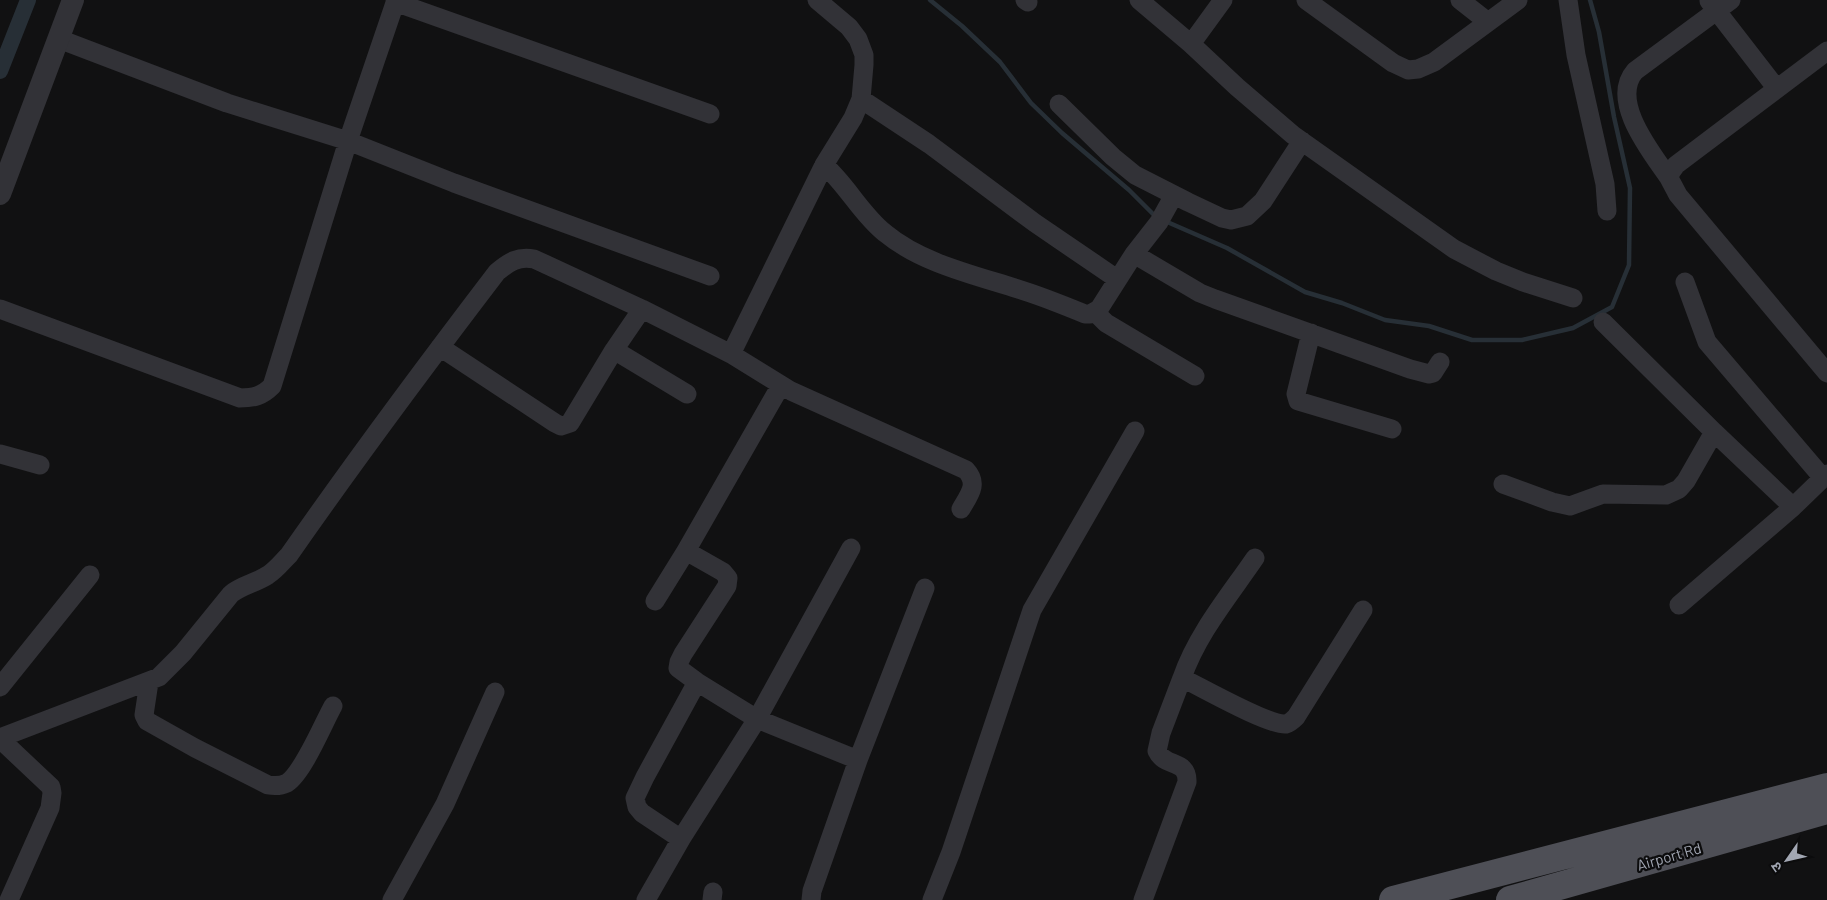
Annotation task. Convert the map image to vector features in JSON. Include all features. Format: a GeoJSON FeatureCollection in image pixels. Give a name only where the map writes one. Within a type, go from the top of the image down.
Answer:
{"type":"FeatureCollection","features":[{"type":"Feature","properties":{"kind":"main road"},"geometry":{"type":"LineString","coordinates":[[1393,900],[1827,787]]}},
{"type":"Feature","properties":{"kind":"main road","name":"Airport Rd"},"geometry":{"type":"LineString","coordinates":[[1510,900],[1827,810]]}},
{"type":"Feature","properties":{"kind":"street"},"geometry":{"type":"LineString","coordinates":[[0,194],[73,0]]}},
{"type":"Feature","properties":{"kind":"street"},"geometry":{"type":"LineString","coordinates":[[732,354],[824,165],[853,118],[861,99],[864,55],[858,39],[848,26],[817,0]]}},
{"type":"Feature","properties":{"kind":"street"},"geometry":{"type":"LineString","coordinates":[[1139,0],[1191,44],[1237,87],[1302,141],[1454,248],[1496,271],[1573,298]]}},
{"type":"Feature","properties":{"kind":"street"},"geometry":{"type":"LineString","coordinates":[[1191,44],[1224,0]]}},
{"type":"Feature","properties":{"kind":"street"},"geometry":{"type":"LineString","coordinates":[[1306,0],[1393,63],[1408,70],[1418,69],[1434,62],[1518,0]]}},
{"type":"Feature","properties":{"kind":"street"},"geometry":{"type":"LineString","coordinates":[[1460,0],[1488,22]]}},
{"type":"Feature","properties":{"kind":"street"},"geometry":{"type":"LineString","coordinates":[[1568,0],[1578,64],[1605,184],[1607,211]]}},
{"type":"Feature","properties":{"kind":"street"},"geometry":{"type":"LineString","coordinates":[[0,309],[240,398],[253,398],[265,393],[272,386],[348,141],[396,1],[710,114]]}},
{"type":"Feature","properties":{"kind":"street"},"geometry":{"type":"LineString","coordinates":[[1777,89],[1719,4],[1635,71],[1629,78],[1627,96],[1631,114],[1640,134],[1678,195],[1827,373]]}},
{"type":"Feature","properties":{"kind":"street"},"geometry":{"type":"LineString","coordinates":[[59,39],[227,103],[348,141],[454,183],[710,276]]}},
{"type":"Feature","properties":{"kind":"street"},"geometry":{"type":"LineString","coordinates":[[1669,178],[1676,165],[1827,51]]}},
{"type":"Feature","properties":{"kind":"street"},"geometry":{"type":"LineString","coordinates":[[861,99],[929,144],[1035,223],[1117,279]]}},
{"type":"Feature","properties":{"kind":"street"},"geometry":{"type":"LineString","coordinates":[[1059,104],[1122,165],[1135,175],[1172,198],[1231,220],[1247,216],[1263,201],[1302,141]]}},
{"type":"Feature","properties":{"kind":"street"},"geometry":{"type":"LineString","coordinates":[[824,165],[854,202],[878,227],[886,234],[918,253],[956,270],[1018,289],[1085,314],[1099,309],[1134,254],[1159,222],[1172,198]]}},
{"type":"Feature","properties":{"kind":"street"},"geometry":{"type":"LineString","coordinates":[[1134,254],[1208,296],[1426,374],[1433,373],[1440,362]]}},
{"type":"Feature","properties":{"kind":"street"},"geometry":{"type":"LineString","coordinates":[[9,900],[50,808],[52,793],[48,783],[0,739],[149,682],[163,673],[183,653],[230,594],[240,587],[268,575],[289,556],[360,454],[440,347],[497,272],[509,262],[525,257],[534,259],[642,309],[732,354],[791,391],[966,470],[973,482],[971,492],[961,509]]}},
{"type":"Feature","properties":{"kind":"street"},"geometry":{"type":"LineString","coordinates":[[1679,605],[1793,507],[1825,476],[1717,356],[1707,342],[1685,282]]}},
{"type":"Feature","properties":{"kind":"street"},"geometry":{"type":"LineString","coordinates":[[440,347],[554,423],[562,426],[570,423],[614,350],[642,309]]}},
{"type":"Feature","properties":{"kind":"street"},"geometry":{"type":"LineString","coordinates":[[1095,312],[1106,323],[1195,376]]}},
{"type":"Feature","properties":{"kind":"street"},"geometry":{"type":"LineString","coordinates":[[1603,322],[1793,507]]}},
{"type":"Feature","properties":{"kind":"street"},"geometry":{"type":"LineString","coordinates":[[1311,333],[1296,394],[1298,401],[1392,429]]}},
{"type":"Feature","properties":{"kind":"street"},"geometry":{"type":"LineString","coordinates":[[614,350],[687,394]]}},
{"type":"Feature","properties":{"kind":"street"},"geometry":{"type":"LineString","coordinates":[[655,601],[686,551],[781,385]]}},
{"type":"Feature","properties":{"kind":"street"},"geometry":{"type":"LineString","coordinates":[[932,900],[954,843],[1032,610],[1135,431]]}},
{"type":"Feature","properties":{"kind":"street"},"geometry":{"type":"LineString","coordinates":[[1503,484],[1552,502],[1570,506],[1603,494],[1666,494],[1680,489],[1714,432]]}},
{"type":"Feature","properties":{"kind":"street"},"geometry":{"type":"LineString","coordinates":[[0,454],[40,466]]}},
{"type":"Feature","properties":{"kind":"street"},"geometry":{"type":"LineString","coordinates":[[646,900],[681,839],[757,720],[850,548]]}},
{"type":"Feature","properties":{"kind":"street"},"geometry":{"type":"LineString","coordinates":[[686,551],[723,572],[729,582],[723,596],[678,662],[678,668],[681,672],[757,720],[858,760]]}},
{"type":"Feature","properties":{"kind":"street"},"geometry":{"type":"LineString","coordinates":[[1142,900],[1186,782],[1187,774],[1185,770],[1162,758],[1157,751],[1161,733],[1187,663],[1255,558]]}},
{"type":"Feature","properties":{"kind":"street"},"geometry":{"type":"LineString","coordinates":[[0,687],[90,575]]}},
{"type":"Feature","properties":{"kind":"street"},"geometry":{"type":"LineString","coordinates":[[811,900],[812,891],[858,760],[925,588]]}},
{"type":"Feature","properties":{"kind":"street"},"geometry":{"type":"LineString","coordinates":[[1182,678],[1268,720],[1285,724],[1296,717],[1363,610]]}},
{"type":"Feature","properties":{"kind":"street"},"geometry":{"type":"LineString","coordinates":[[149,682],[144,715],[150,723],[268,785],[277,786],[287,783],[299,772],[332,706]]}},
{"type":"Feature","properties":{"kind":"street"},"geometry":{"type":"LineString","coordinates":[[681,839],[642,813],[637,807],[635,798],[645,776],[697,682]]}},
{"type":"Feature","properties":{"kind":"street"},"geometry":{"type":"LineString","coordinates":[[392,900],[445,804],[495,692]]}},
{"type":"Feature","properties":{"kind":"waterway"},"geometry":{"type":"LineString","coordinates":[[0,71],[28,0]]}},
{"type":"Feature","properties":{"kind":"waterway"},"geometry":{"type":"LineString","coordinates":[[930,0],[962,26],[1000,62],[1031,103],[1062,133],[1129,190],[1157,218]]}},
{"type":"Feature","properties":{"kind":"waterway"},"geometry":{"type":"LineString","coordinates":[[1165,221],[1227,248],[1305,292],[1342,303],[1385,320],[1429,326],[1472,340],[1522,340],[1573,328],[1612,307],[1629,265],[1630,188],[1614,117],[1599,32],[1590,0]]}}]}
